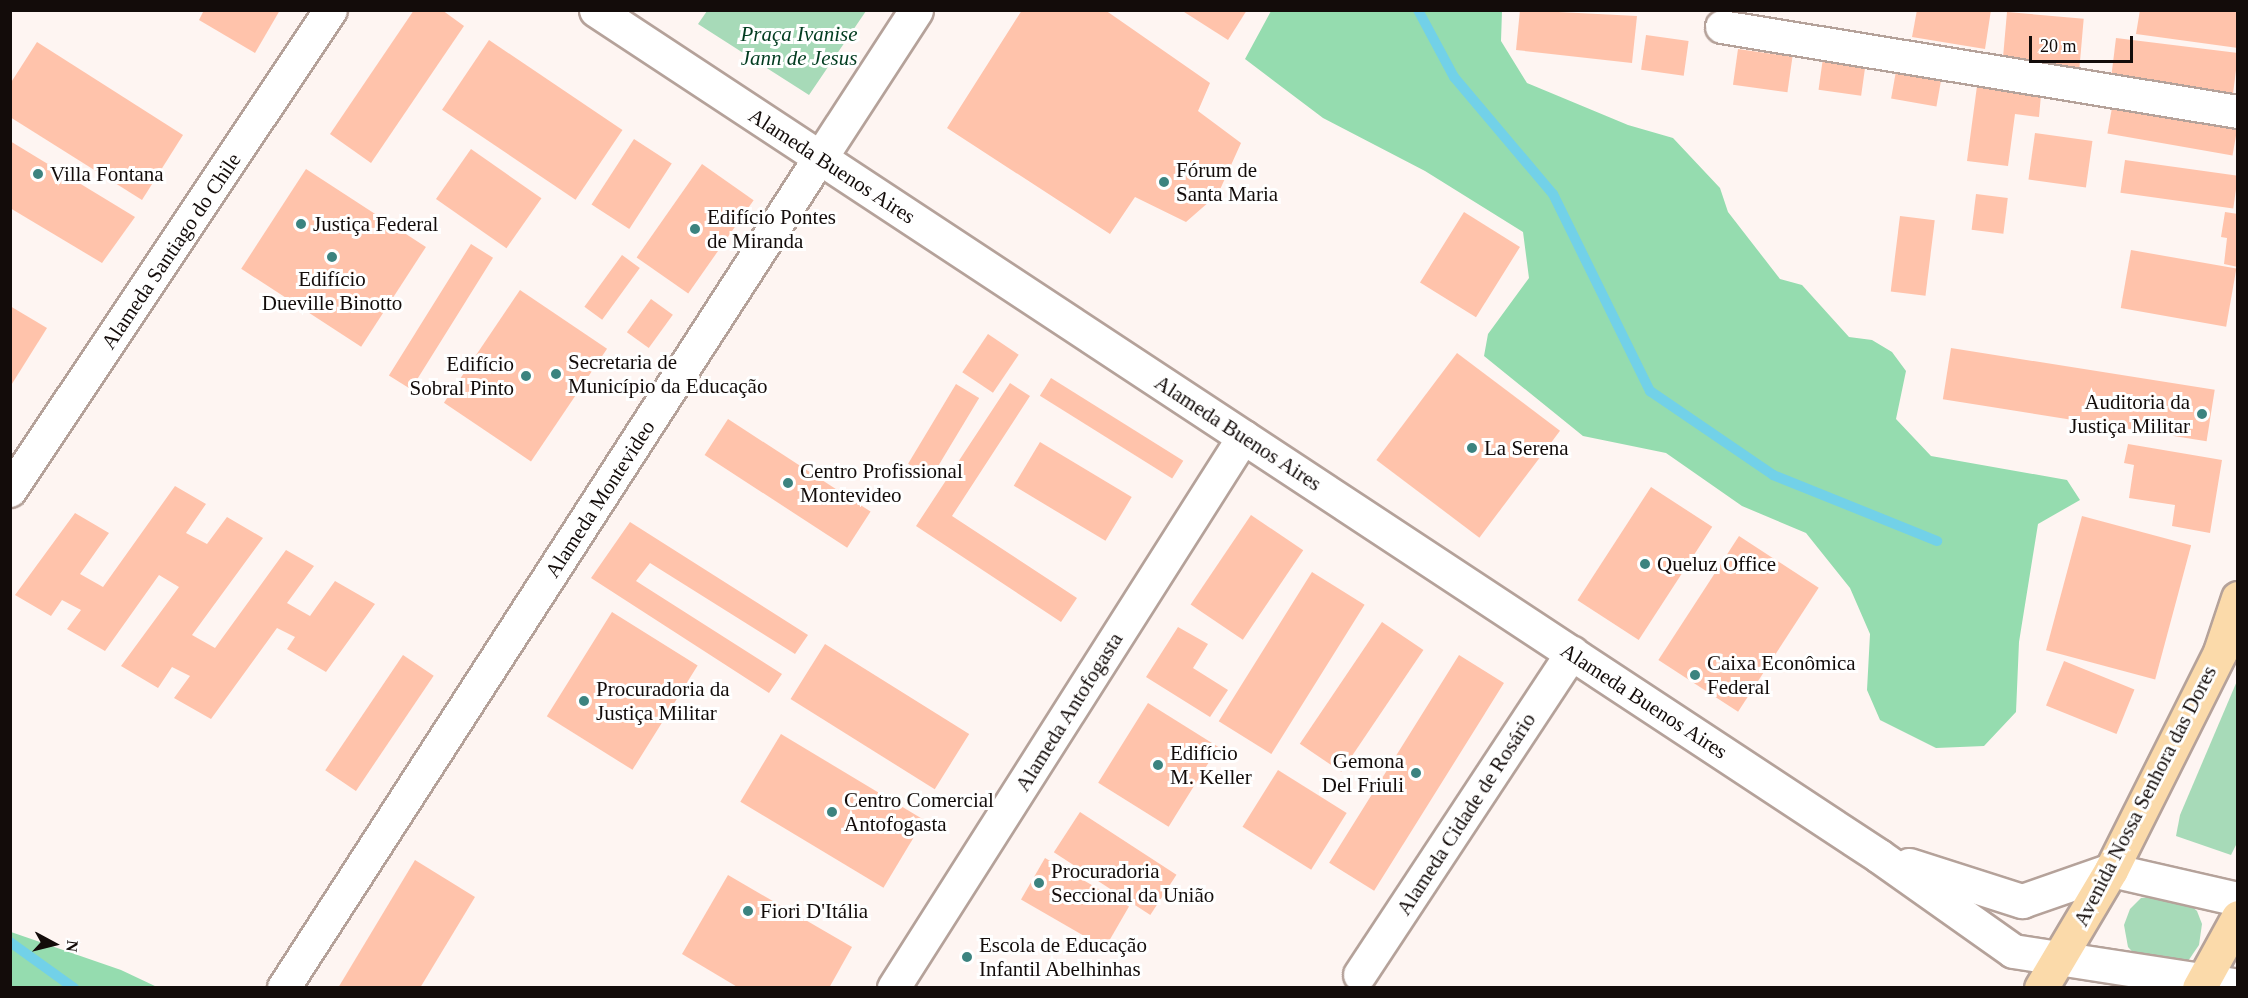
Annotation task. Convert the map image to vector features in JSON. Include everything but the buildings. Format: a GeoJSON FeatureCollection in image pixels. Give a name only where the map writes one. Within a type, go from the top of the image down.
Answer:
{"type":"FeatureCollection","features":[{"type":"Feature","properties":{"kind":"main road","name":"Avenida Nossa Senhora das Dores"},"geometry":{"type":"LineString","coordinates":[[2041,987],[2111,870],[2220,652],[2238,598]]}},
{"type":"Feature","properties":{"kind":"main road"},"geometry":{"type":"LineString","coordinates":[[2201,985],[2238,917]]}},
{"type":"Feature","properties":{"kind":"street","name":"Alameda Santiago do Chile"},"geometry":{"type":"LineString","coordinates":[[10,491],[331,10]]}},
{"type":"Feature","properties":{"kind":"street","name":"Alameda Buenos Aires"},"geometry":{"type":"LineString","coordinates":[[596,10],[1880,856],[2013,951],[2201,985],[2238,986]]}},
{"type":"Feature","properties":{"kind":"street","name":"Alameda Montevideo"},"geometry":{"type":"LineString","coordinates":[[284,987],[916,10]]}},
{"type":"Feature","properties":{"kind":"street"},"geometry":{"type":"LineString","coordinates":[[1722,27],[2238,112]]}},
{"type":"Feature","properties":{"kind":"street","name":"Alameda Antofogasta"},"geometry":{"type":"LineString","coordinates":[[894,987],[1244,437]]}},
{"type":"Feature","properties":{"kind":"street","name":"Alameda Cidade de Rosário"},"geometry":{"type":"LineString","coordinates":[[1360,975],[1572,653]]}},
{"type":"Feature","properties":{"kind":"street","name":"Alameda Buenos Aires"},"geometry":{"type":"LineString","coordinates":[[1880,856],[2022,901],[2111,870]]}},
{"type":"Feature","properties":{"kind":"street"},"geometry":{"type":"LineString","coordinates":[[2111,870],[2238,899]]}},
{"type":"Feature","properties":{"kind":"green space","name":"Praça Ivanise Jann de Jesus"},"geometry":{"type":"Polygon","coordinates":[[[707,11],[866,11],[809,95],[698,24],[707,11]]]}},
{"type":"Feature","properties":{"kind":"green space"},"geometry":{"type":"Polygon","coordinates":[[[1271,11],[1502,11],[1501,41],[1527,83],[1628,125],[1673,138],[1720,188],[1728,212],[1780,279],[1802,285],[1849,337],[1872,340],[1892,352],[1906,371],[1896,419],[1931,456],[2067,480],[2080,500],[2038,524],[2019,642],[2016,712],[1984,746],[1936,748],[1880,720],[1867,690],[1870,634],[1850,588],[1806,533],[1742,506],[1666,453],[1583,436],[1484,356],[1488,334],[1529,278],[1523,232],[1425,171],[1323,118],[1245,59],[1271,11]]]}},
{"type":"Feature","properties":{"kind":"green space"},"geometry":{"type":"Polygon","coordinates":[[[2237,681],[2238,841],[2231,855],[2176,836],[2180,815],[2237,681]]]}},
{"type":"Feature","properties":{"kind":"green space"},"geometry":{"type":"Polygon","coordinates":[[[2181,897],[2197,911],[2202,924],[2199,945],[2186,964],[2138,958],[2128,947],[2124,925],[2130,909],[2141,898],[2181,897]]]}},
{"type":"Feature","properties":{"kind":"green space"},"geometry":{"type":"Polygon","coordinates":[[[11,932],[121,970],[157,987],[11,987],[11,932]]]}},
{"type":"Feature","properties":{"kind":"waterway"},"geometry":{"type":"LineString","coordinates":[[1418,10],[1454,77],[1553,194],[1650,391],[1773,475],[1937,541]]}},
{"type":"Feature","properties":{"kind":"waterway"},"geometry":{"type":"LineString","coordinates":[[10,942],[74,988]]}},
{"type":"Feature","properties":{"kind":"place","name":"Villa Fontana"},"geometry":{"type":"Point","coordinates":[38,174]}},
{"type":"Feature","properties":{"kind":"place","name":"Fórum de Santa Maria"},"geometry":{"type":"Point","coordinates":[1164,182]}},
{"type":"Feature","properties":{"kind":"place","name":"Justiça Federal"},"geometry":{"type":"Point","coordinates":[301,224]}},
{"type":"Feature","properties":{"kind":"place","name":"Edifício Pontes de Miranda"},"geometry":{"type":"Point","coordinates":[695,229]}},
{"type":"Feature","properties":{"kind":"place","name":"Edifício Dueville Binotto"},"geometry":{"type":"Point","coordinates":[332,257]}},
{"type":"Feature","properties":{"kind":"place","name":"Secretaria de Município da Educação"},"geometry":{"type":"Point","coordinates":[556,374]}},
{"type":"Feature","properties":{"kind":"place","name":"Edifício Sobral Pinto"},"geometry":{"type":"Point","coordinates":[526,376]}},
{"type":"Feature","properties":{"kind":"place","name":"Auditoria da Justiça Militar"},"geometry":{"type":"Point","coordinates":[2202,414]}},
{"type":"Feature","properties":{"kind":"place","name":"La Serena"},"geometry":{"type":"Point","coordinates":[1472,448]}},
{"type":"Feature","properties":{"kind":"place","name":"Centro Profissional Montevideo"},"geometry":{"type":"Point","coordinates":[788,483]}},
{"type":"Feature","properties":{"kind":"place","name":"Queluz Office"},"geometry":{"type":"Point","coordinates":[1645,564]}},
{"type":"Feature","properties":{"kind":"place","name":"Caixa Econômica Federal"},"geometry":{"type":"Point","coordinates":[1695,675]}},
{"type":"Feature","properties":{"kind":"place","name":"Procuradoria da Justiça Militar"},"geometry":{"type":"Point","coordinates":[584,701]}},
{"type":"Feature","properties":{"kind":"place","name":"Edifício M. Keller"},"geometry":{"type":"Point","coordinates":[1158,765]}},
{"type":"Feature","properties":{"kind":"place","name":"Gemona Del Friuli"},"geometry":{"type":"Point","coordinates":[1416,773]}},
{"type":"Feature","properties":{"kind":"place","name":"Centro Comercial Antofogasta"},"geometry":{"type":"Point","coordinates":[832,812]}},
{"type":"Feature","properties":{"kind":"place","name":"Procuradoria Seccional da União"},"geometry":{"type":"Point","coordinates":[1039,883]}},
{"type":"Feature","properties":{"kind":"place","name":"Fiori D'Itália"},"geometry":{"type":"Point","coordinates":[748,911]}},
{"type":"Feature","properties":{"kind":"place","name":"Escola de Educação Infantil Abelhinhas"},"geometry":{"type":"Point","coordinates":[967,957]}}]}
